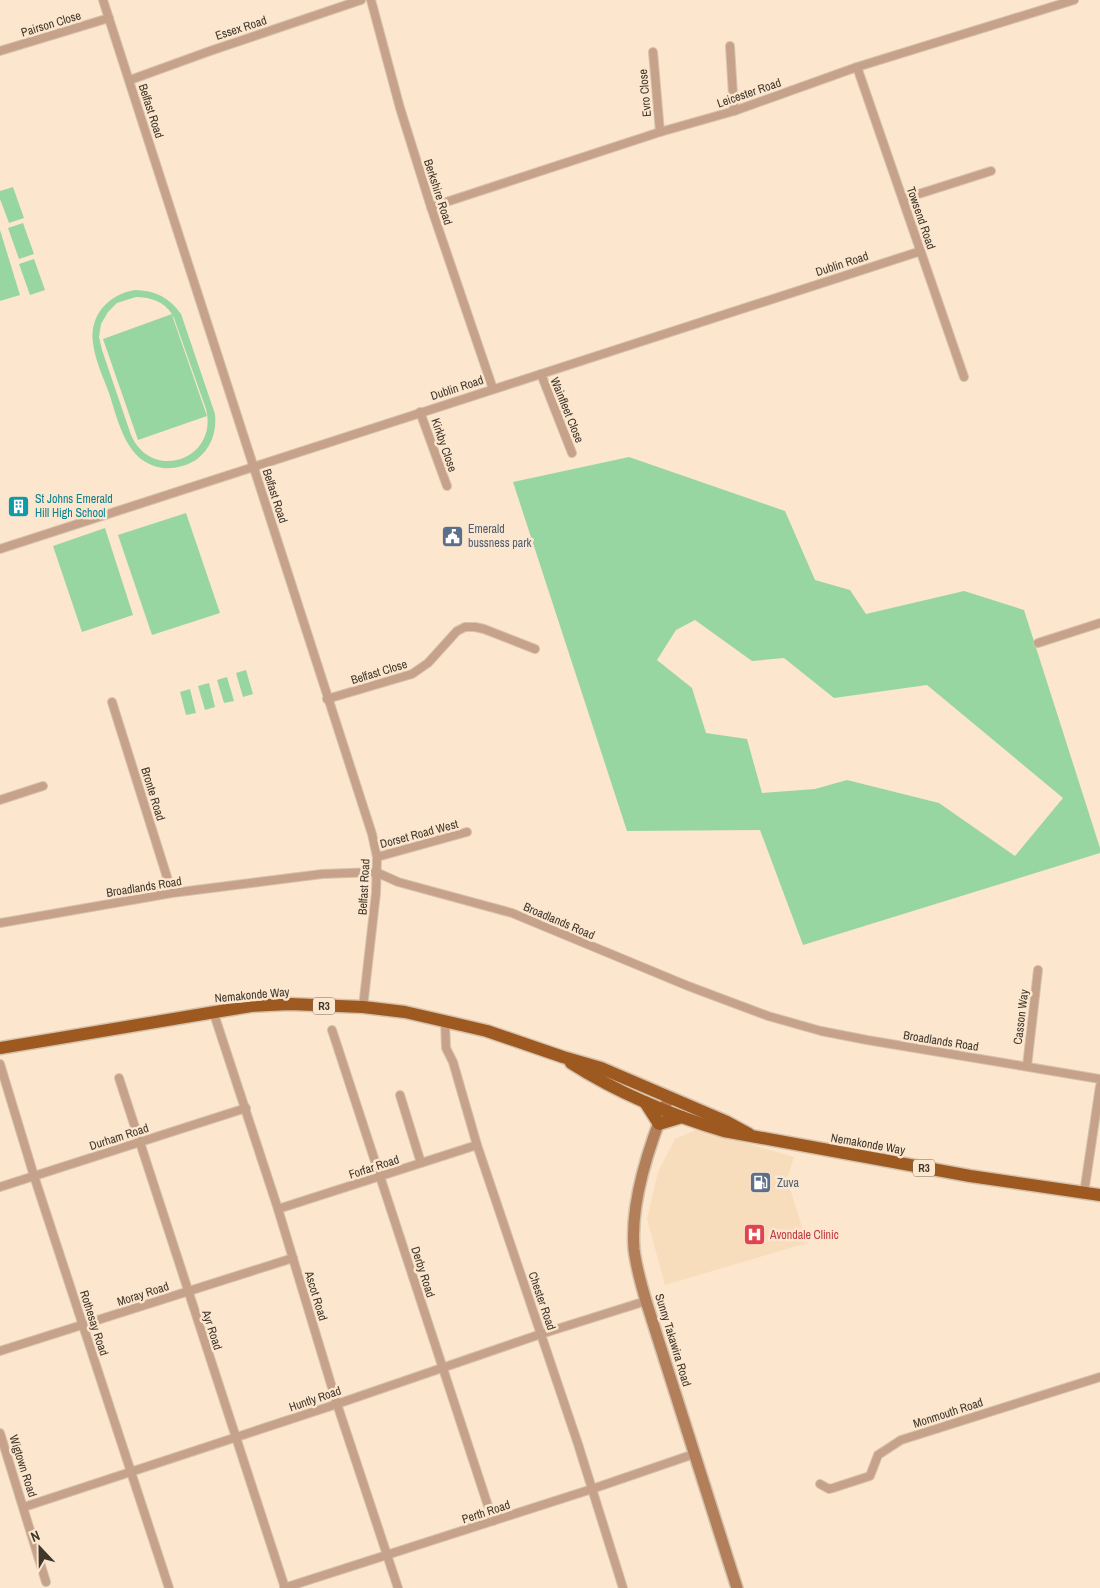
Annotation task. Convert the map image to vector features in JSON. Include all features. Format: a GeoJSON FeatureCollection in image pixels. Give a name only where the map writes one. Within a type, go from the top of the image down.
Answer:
{"type":"FeatureCollection","features":[{"type":"Feature","properties":{"kind":"highway","name":"Nemakonde Way"},"geometry":{"type":"LineString","coordinates":[[0,1048],[214,1011],[276,1004],[363,1007],[405,1012],[487,1031],[601,1068],[727,1122],[749,1134]]}},
{"type":"Feature","properties":{"kind":"highway","name":"Nemakonde Way"},"geometry":{"type":"LineString","coordinates":[[563,1057],[591,1076],[645,1102],[682,1118],[724,1130],[970,1176],[1100,1195]]}},
{"type":"Feature","properties":{"kind":"highway"},"geometry":{"type":"LineString","coordinates":[[645,1102],[659,1124],[682,1118]]}},
{"type":"Feature","properties":{"kind":"main road","name":"Sunny Takawira Road"},"geometry":{"type":"LineString","coordinates":[[669,1097],[642,1179],[635,1211],[633,1231],[636,1265],[737,1588]]}},
{"type":"Feature","properties":{"kind":"street","name":"Belfast Road"},"geometry":{"type":"LineString","coordinates":[[103,0],[372,834],[377,857],[376,893],[363,1007]]}},
{"type":"Feature","properties":{"kind":"street","name":"Essex Road"},"geometry":{"type":"LineString","coordinates":[[130,80],[361,0]]}},
{"type":"Feature","properties":{"kind":"street","name":"Berkshire Road"},"geometry":{"type":"LineString","coordinates":[[371,0],[400,108],[431,207],[493,389]]}},
{"type":"Feature","properties":{"kind":"street","name":"Leicester Road"},"geometry":{"type":"LineString","coordinates":[[431,207],[660,132],[734,111],[857,68],[1074,0]]}},
{"type":"Feature","properties":{"kind":"street","name":"Pairson Close"},"geometry":{"type":"LineString","coordinates":[[0,51],[109,18]]}},
{"type":"Feature","properties":{"kind":"street"},"geometry":{"type":"LineString","coordinates":[[730,46],[734,111]]}},
{"type":"Feature","properties":{"kind":"street","name":"Evro Close"},"geometry":{"type":"LineString","coordinates":[[653,52],[660,132]]}},
{"type":"Feature","properties":{"kind":"street","name":"Towsend Road"},"geometry":{"type":"LineString","coordinates":[[857,68],[964,377]]}},
{"type":"Feature","properties":{"kind":"street"},"geometry":{"type":"LineString","coordinates":[[903,199],[991,171]]}},
{"type":"Feature","properties":{"kind":"street","name":"Dublin Road"},"geometry":{"type":"LineString","coordinates":[[0,549],[921,251]]}},
{"type":"Feature","properties":{"kind":"street","name":"Wainfleet Close"},"geometry":{"type":"LineString","coordinates":[[541,374],[572,454]]}},
{"type":"Feature","properties":{"kind":"street","name":"Kirkby Close"},"geometry":{"type":"LineString","coordinates":[[420,412],[447,486]]}},
{"type":"Feature","properties":{"kind":"street"},"geometry":{"type":"LineString","coordinates":[[1038,643],[1100,623]]}},
{"type":"Feature","properties":{"kind":"street","name":"Belfast Close"},"geometry":{"type":"LineString","coordinates":[[328,699],[412,674],[428,663],[457,631],[465,628],[484,629],[535,650]]}},
{"type":"Feature","properties":{"kind":"street","name":"Bronte Road"},"geometry":{"type":"LineString","coordinates":[[112,702],[172,893]]}},
{"type":"Feature","properties":{"kind":"street"},"geometry":{"type":"LineString","coordinates":[[0,800],[43,786]]}},
{"type":"Feature","properties":{"kind":"street","name":"Dorset Road West"},"geometry":{"type":"LineString","coordinates":[[377,857],[467,832]]}},
{"type":"Feature","properties":{"kind":"street","name":"Broadlands Road"},"geometry":{"type":"LineString","coordinates":[[0,923],[172,893],[322,874],[376,872],[398,882],[512,913],[688,986],[768,1016],[821,1031],[867,1040],[1100,1079]]}},
{"type":"Feature","properties":{"kind":"street","name":"Casson Way"},"geometry":{"type":"LineString","coordinates":[[1027,1066],[1038,970]]}},
{"type":"Feature","properties":{"kind":"street","name":"Ascot Road"},"geometry":{"type":"LineString","coordinates":[[214,1011],[278,1209],[337,1404],[398,1588]]}},
{"type":"Feature","properties":{"kind":"street","name":"Chester Road"},"geometry":{"type":"LineString","coordinates":[[445,1021],[446,1048],[623,1588]]}},
{"type":"Feature","properties":{"kind":"street","name":"Derby Road"},"geometry":{"type":"LineString","coordinates":[[332,1030],[493,1521]]}},
{"type":"Feature","properties":{"kind":"street","name":"Rothesay Road"},"geometry":{"type":"LineString","coordinates":[[0,1064],[34,1176],[169,1588]]}},
{"type":"Feature","properties":{"kind":"street","name":"Ayr Road"},"geometry":{"type":"LineString","coordinates":[[119,1078],[284,1588]]}},
{"type":"Feature","properties":{"kind":"street"},"geometry":{"type":"LineString","coordinates":[[1084,1193],[1100,1086]]}},
{"type":"Feature","properties":{"kind":"street"},"geometry":{"type":"LineString","coordinates":[[400,1095],[421,1163]]}},
{"type":"Feature","properties":{"kind":"street","name":"Durham Road"},"geometry":{"type":"LineString","coordinates":[[0,1187],[246,1108]]}},
{"type":"Feature","properties":{"kind":"street","name":"Forfar Road"},"geometry":{"type":"LineString","coordinates":[[278,1209],[477,1145]]}},
{"type":"Feature","properties":{"kind":"street","name":"Moray Road"},"geometry":{"type":"LineString","coordinates":[[0,1351],[293,1258]]}},
{"type":"Feature","properties":{"kind":"street","name":"Huntly Road"},"geometry":{"type":"LineString","coordinates":[[24,1507],[337,1404],[541,1334],[646,1301]]}},
{"type":"Feature","properties":{"kind":"street","name":"Monmouth Road"},"geometry":{"type":"LineString","coordinates":[[820,1484],[833,1488],[870,1476],[878,1455],[901,1440],[1100,1377]]}},
{"type":"Feature","properties":{"kind":"street","name":"Wigtown Road"},"geometry":{"type":"LineString","coordinates":[[0,1433],[46,1582]]}},
{"type":"Feature","properties":{"kind":"street","name":"Perth Road"},"geometry":{"type":"LineString","coordinates":[[284,1588],[307,1585],[387,1555],[694,1454]]}},
{"type":"Feature","properties":{"kind":"shaded area"},"geometry":{"type":"Polygon","coordinates":[[[698,1129],[794,1157],[787,1179],[807,1243],[665,1285],[647,1219],[658,1172],[675,1139],[698,1129]]]}},
{"type":"Feature","properties":{"kind":"green space"},"geometry":{"type":"Polygon","coordinates":[[[13,187],[24,218],[9,223],[0,199],[0,191],[13,187]]]}},
{"type":"Feature","properties":{"kind":"green space"},"geometry":{"type":"Polygon","coordinates":[[[23,223],[34,254],[19,259],[8,228],[23,223]]]}},
{"type":"Feature","properties":{"kind":"green space"},"geometry":{"type":"Polygon","coordinates":[[[0,230],[20,295],[0,301],[0,230]]]}},
{"type":"Feature","properties":{"kind":"green space"},"geometry":{"type":"Polygon","coordinates":[[[34,259],[45,290],[30,295],[19,264],[34,259]]]}},
{"type":"Feature","properties":{"kind":"green space"},"geometry":{"type":"Polygon","coordinates":[[[142,290],[155,293],[167,299],[177,308],[181,314],[215,414],[214,434],[206,451],[196,460],[184,465],[163,468],[150,465],[132,450],[121,429],[97,362],[93,343],[94,323],[109,301],[126,292],[142,290]],[[136,297],[117,303],[108,312],[101,324],[99,337],[131,435],[141,450],[153,458],[167,461],[181,459],[194,452],[203,441],[207,426],[207,416],[138,440],[103,339],[172,314],[161,303],[147,298],[136,297]],[[172,315],[206,414],[206,409],[172,315]]]}},
{"type":"Feature","properties":{"kind":"green space"},"geometry":{"type":"Polygon","coordinates":[[[629,457],[785,511],[815,580],[850,590],[866,614],[964,591],[1024,610],[1100,853],[803,945],[760,830],[627,831],[513,482],[629,457]],[[695,620],[676,630],[657,660],[692,688],[706,733],[747,739],[762,793],[815,789],[847,780],[939,803],[1015,856],[1063,798],[927,685],[834,698],[784,658],[752,661],[695,620]]]}},
{"type":"Feature","properties":{"kind":"green space"},"geometry":{"type":"Polygon","coordinates":[[[186,513],[220,613],[152,635],[118,535],[186,513]]]}},
{"type":"Feature","properties":{"kind":"green space"},"geometry":{"type":"Polygon","coordinates":[[[105,528],[133,615],[82,632],[53,546],[105,528]]]}},
{"type":"Feature","properties":{"kind":"green space"},"geometry":{"type":"Polygon","coordinates":[[[246,670],[253,694],[243,697],[236,673],[246,670]]]}},
{"type":"Feature","properties":{"kind":"green space"},"geometry":{"type":"Polygon","coordinates":[[[227,677],[234,701],[224,703],[217,680],[227,677]]]}},
{"type":"Feature","properties":{"kind":"green space"},"geometry":{"type":"Polygon","coordinates":[[[209,683],[215,707],[205,710],[198,686],[209,683]]]}},
{"type":"Feature","properties":{"kind":"green space"},"geometry":{"type":"Polygon","coordinates":[[[190,689],[196,713],[186,715],[180,692],[190,689]]]}},
{"type":"Feature","properties":{"kind":"place","name":"St Johns Emerald Hill High School"},"geometry":{"type":"Point","coordinates":[19,506]}},
{"type":"Feature","properties":{"kind":"place","name":"Emerald bussness park"},"geometry":{"type":"Point","coordinates":[452,536]}},
{"type":"Feature","properties":{"kind":"place","name":"Zuva"},"geometry":{"type":"Point","coordinates":[761,1183]}},
{"type":"Feature","properties":{"kind":"place","name":"Avondale Clinic"},"geometry":{"type":"Point","coordinates":[754,1235]}}]}
